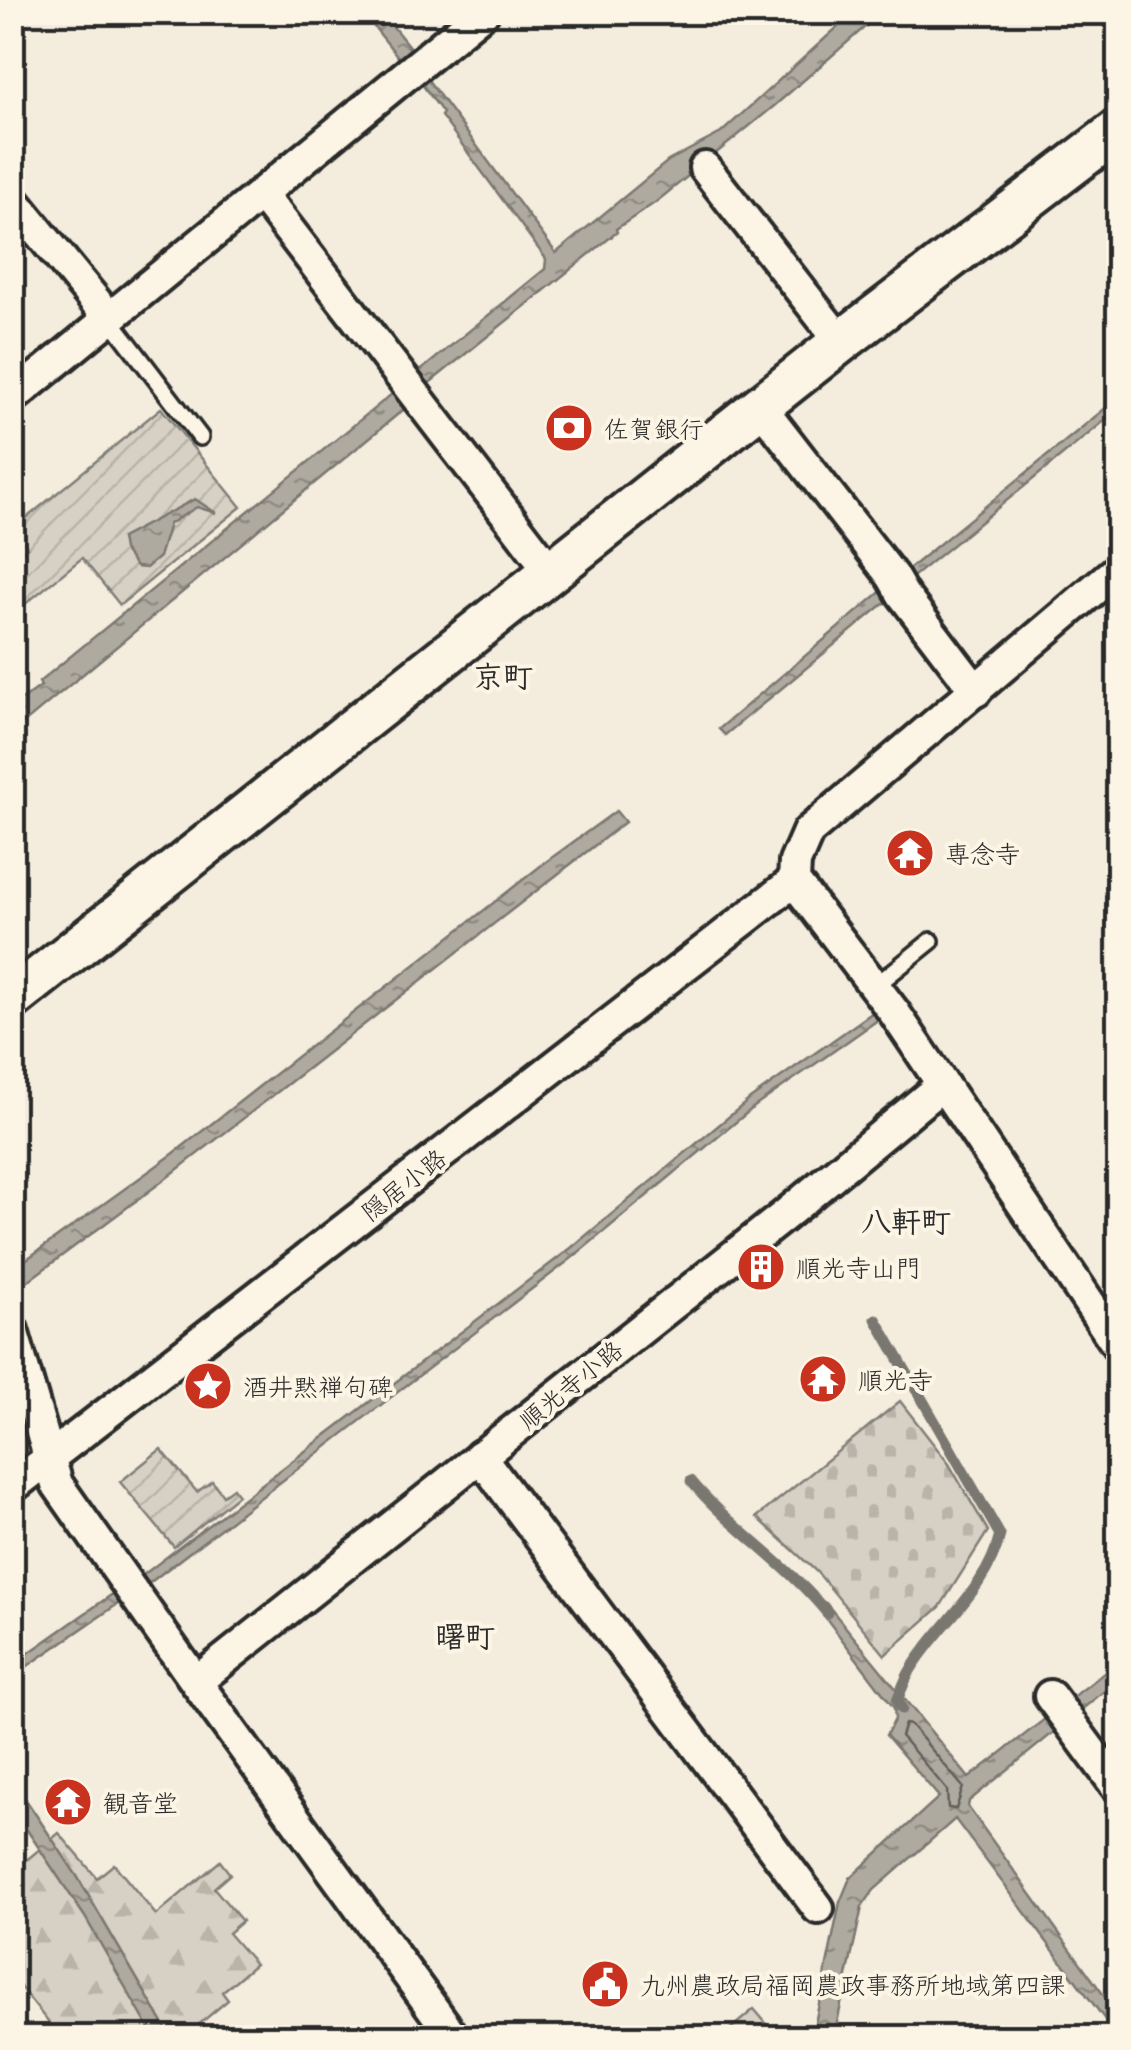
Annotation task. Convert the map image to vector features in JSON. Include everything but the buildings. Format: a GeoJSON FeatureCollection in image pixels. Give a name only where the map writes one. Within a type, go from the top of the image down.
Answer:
{"type":"FeatureCollection","features":[{"type":"Feature","properties":{"kind":"street"},"geometry":{"type":"LineString","coordinates":[[12,398],[483,12]]}},
{"type":"Feature","properties":{"kind":"street"},"geometry":{"type":"LineString","coordinates":[[12,999],[841,342],[1118,130]]}},
{"type":"Feature","properties":{"kind":"street"},"geometry":{"type":"LineString","coordinates":[[706,168],[841,342]]}},
{"type":"Feature","properties":{"kind":"street"},"geometry":{"type":"LineString","coordinates":[[262,194],[551,572]]}},
{"type":"Feature","properties":{"kind":"street"},"geometry":{"type":"LineString","coordinates":[[12,200],[110,319]]}},
{"type":"Feature","properties":{"kind":"street"},"geometry":{"type":"LineString","coordinates":[[760,406],[976,690]]}},
{"type":"Feature","properties":{"kind":"street"},"geometry":{"type":"LineString","coordinates":[[1118,569],[808,832],[794,862],[794,880],[885,994],[1118,1346]]}},
{"type":"Feature","properties":{"kind":"street","name":"隠居小路"},"geometry":{"type":"LineString","coordinates":[[12,1487],[794,880]]}},
{"type":"Feature","properties":{"kind":"street","name":"順光寺小路"},"geometry":{"type":"LineString","coordinates":[[196,1682],[942,1085]]}},
{"type":"Feature","properties":{"kind":"street"},"geometry":{"type":"LineString","coordinates":[[12,1330],[58,1484],[454,2038]]}},
{"type":"Feature","properties":{"kind":"street"},"geometry":{"type":"LineString","coordinates":[[480,1456],[818,1908]]}},
{"type":"Feature","properties":{"kind":"street"},"geometry":{"type":"LineString","coordinates":[[1050,1696],[1118,1788]]}},
{"type":"Feature","properties":{"kind":"lane"},"geometry":{"type":"LineString","coordinates":[[110,319],[200,437]]}},
{"type":"Feature","properties":{"kind":"lane"},"geometry":{"type":"LineString","coordinates":[[885,994],[931,941]]}},
{"type":"Feature","properties":{"kind":"green space"},"geometry":{"type":"Polygon","coordinates":[[[161,408],[241,507],[120,605],[82,558],[13,614],[13,559],[27,547],[13,529],[161,408]]]}},
{"type":"Feature","properties":{"kind":"green space"},"geometry":{"type":"Polygon","coordinates":[[[900,1401],[949,1464],[988,1531],[940,1607],[885,1655],[818,1573],[757,1517],[900,1401]]]}},
{"type":"Feature","properties":{"kind":"green space"},"geometry":{"type":"Polygon","coordinates":[[[161,1449],[197,1492],[212,1481],[223,1495],[233,1488],[238,1495],[174,1547],[120,1482],[161,1449]]]}},
{"type":"Feature","properties":{"kind":"green space"},"geometry":{"type":"Polygon","coordinates":[[[59,1833],[97,1878],[114,1864],[156,1915],[220,1861],[230,1874],[214,1888],[242,1921],[228,1933],[255,1964],[222,1992],[228,2000],[184,2037],[174,2027],[162,2037],[60,2037],[13,1978],[12,1884],[23,1876],[17,1868],[59,1833]]]}},
{"type":"Feature","properties":{"kind":"green space"},"geometry":{"type":"Polygon","coordinates":[[[754,2009],[778,2037],[721,2037],[754,2009]]]}},
{"type":"Feature","properties":{"kind":"green space"},"geometry":{"type":"Polygon","coordinates":[[[792,2025],[803,2037],[778,2037],[792,2025]]]}},
{"type":"Feature","properties":{"kind":"water"},"geometry":{"type":"Polygon","coordinates":[[[363,13],[382,13],[415,54],[403,63],[363,13]]]}},
{"type":"Feature","properties":{"kind":"water"},"geometry":{"type":"Polygon","coordinates":[[[853,13],[881,13],[773,107],[656,202],[616,229],[13,732],[12,707],[41,686],[39,682],[545,269],[546,259],[419,80],[425,76],[556,253],[668,161],[721,133],[853,13]]]}},
{"type":"Feature","properties":{"kind":"water"},"geometry":{"type":"Polygon","coordinates":[[[1118,398],[1118,410],[908,581],[905,572],[1118,398]]]}},
{"type":"Feature","properties":{"kind":"water"},"geometry":{"type":"Polygon","coordinates":[[[195,499],[216,513],[197,507],[169,524],[159,557],[146,568],[136,567],[123,550],[121,538],[195,499]]]}},
{"type":"Feature","properties":{"kind":"water"},"geometry":{"type":"Polygon","coordinates":[[[885,588],[892,597],[725,735],[719,729],[885,588]]]}},
{"type":"Feature","properties":{"kind":"water"},"geometry":{"type":"Polygon","coordinates":[[[616,811],[625,822],[164,1180],[13,1292],[13,1269],[173,1154],[616,811]]]}},
{"type":"Feature","properties":{"kind":"water"},"geometry":{"type":"Polygon","coordinates":[[[876,1010],[882,1017],[754,1107],[572,1258],[148,1584],[143,1575],[571,1248],[750,1099],[876,1010]]]}},
{"type":"Feature","properties":{"kind":"water"},"geometry":{"type":"Polygon","coordinates":[[[117,1591],[125,1599],[13,1676],[13,1664],[117,1591]]]}},
{"type":"Feature","properties":{"kind":"water"},"geometry":{"type":"Polygon","coordinates":[[[823,1602],[969,1778],[1118,1662],[1118,1680],[969,1801],[968,1807],[1118,2015],[1118,2037],[955,1819],[874,1890],[862,1907],[834,2037],[812,2038],[840,1902],[850,1878],[939,1797],[886,1735],[895,1719],[894,1708],[819,1609],[823,1602]]]}},
{"type":"Feature","properties":{"kind":"water"},"geometry":{"type":"Polygon","coordinates":[[[12,1779],[77,1876],[171,2037],[154,2037],[85,1917],[13,1809],[12,1779]]]}},
{"type":"Feature","properties":{"kind":"waterway"},"geometry":{"type":"LineString","coordinates":[[876,1319],[1000,1535],[994,1555],[973,1590],[910,1671],[897,1700],[902,1709]]}},
{"type":"Feature","properties":{"kind":"waterway"},"geometry":{"type":"LineString","coordinates":[[691,1481],[827,1613]]}},
{"type":"Feature","properties":{"kind":"place","name":"佐賀銀行"},"geometry":{"type":"Point","coordinates":[569,428]}},
{"type":"Feature","properties":{"kind":"place","name":"専念寺"},"geometry":{"type":"Point","coordinates":[910,853]}},
{"type":"Feature","properties":{"kind":"place","name":"順光寺山門"},"geometry":{"type":"Point","coordinates":[761,1267]}},
{"type":"Feature","properties":{"kind":"place","name":"順光寺"},"geometry":{"type":"Point","coordinates":[823,1379]}},
{"type":"Feature","properties":{"kind":"place","name":"酒井黙禅句碑"},"geometry":{"type":"Point","coordinates":[208,1386]}},
{"type":"Feature","properties":{"kind":"place","name":"観音堂"},"geometry":{"type":"Point","coordinates":[68,1802]}},
{"type":"Feature","properties":{"kind":"place","name":"九州農政局福岡農政事務所地域第四課"},"geometry":{"type":"Point","coordinates":[605,1984]}},
{"type":"Feature","properties":{"kind":"district","name":"京町"},"geometry":{"type":"Point","coordinates":[503,674]}},
{"type":"Feature","properties":{"kind":"district","name":"八軒町"},"geometry":{"type":"Point","coordinates":[906,1219]}},
{"type":"Feature","properties":{"kind":"district","name":"曙町"},"geometry":{"type":"Point","coordinates":[465,1634]}}]}
